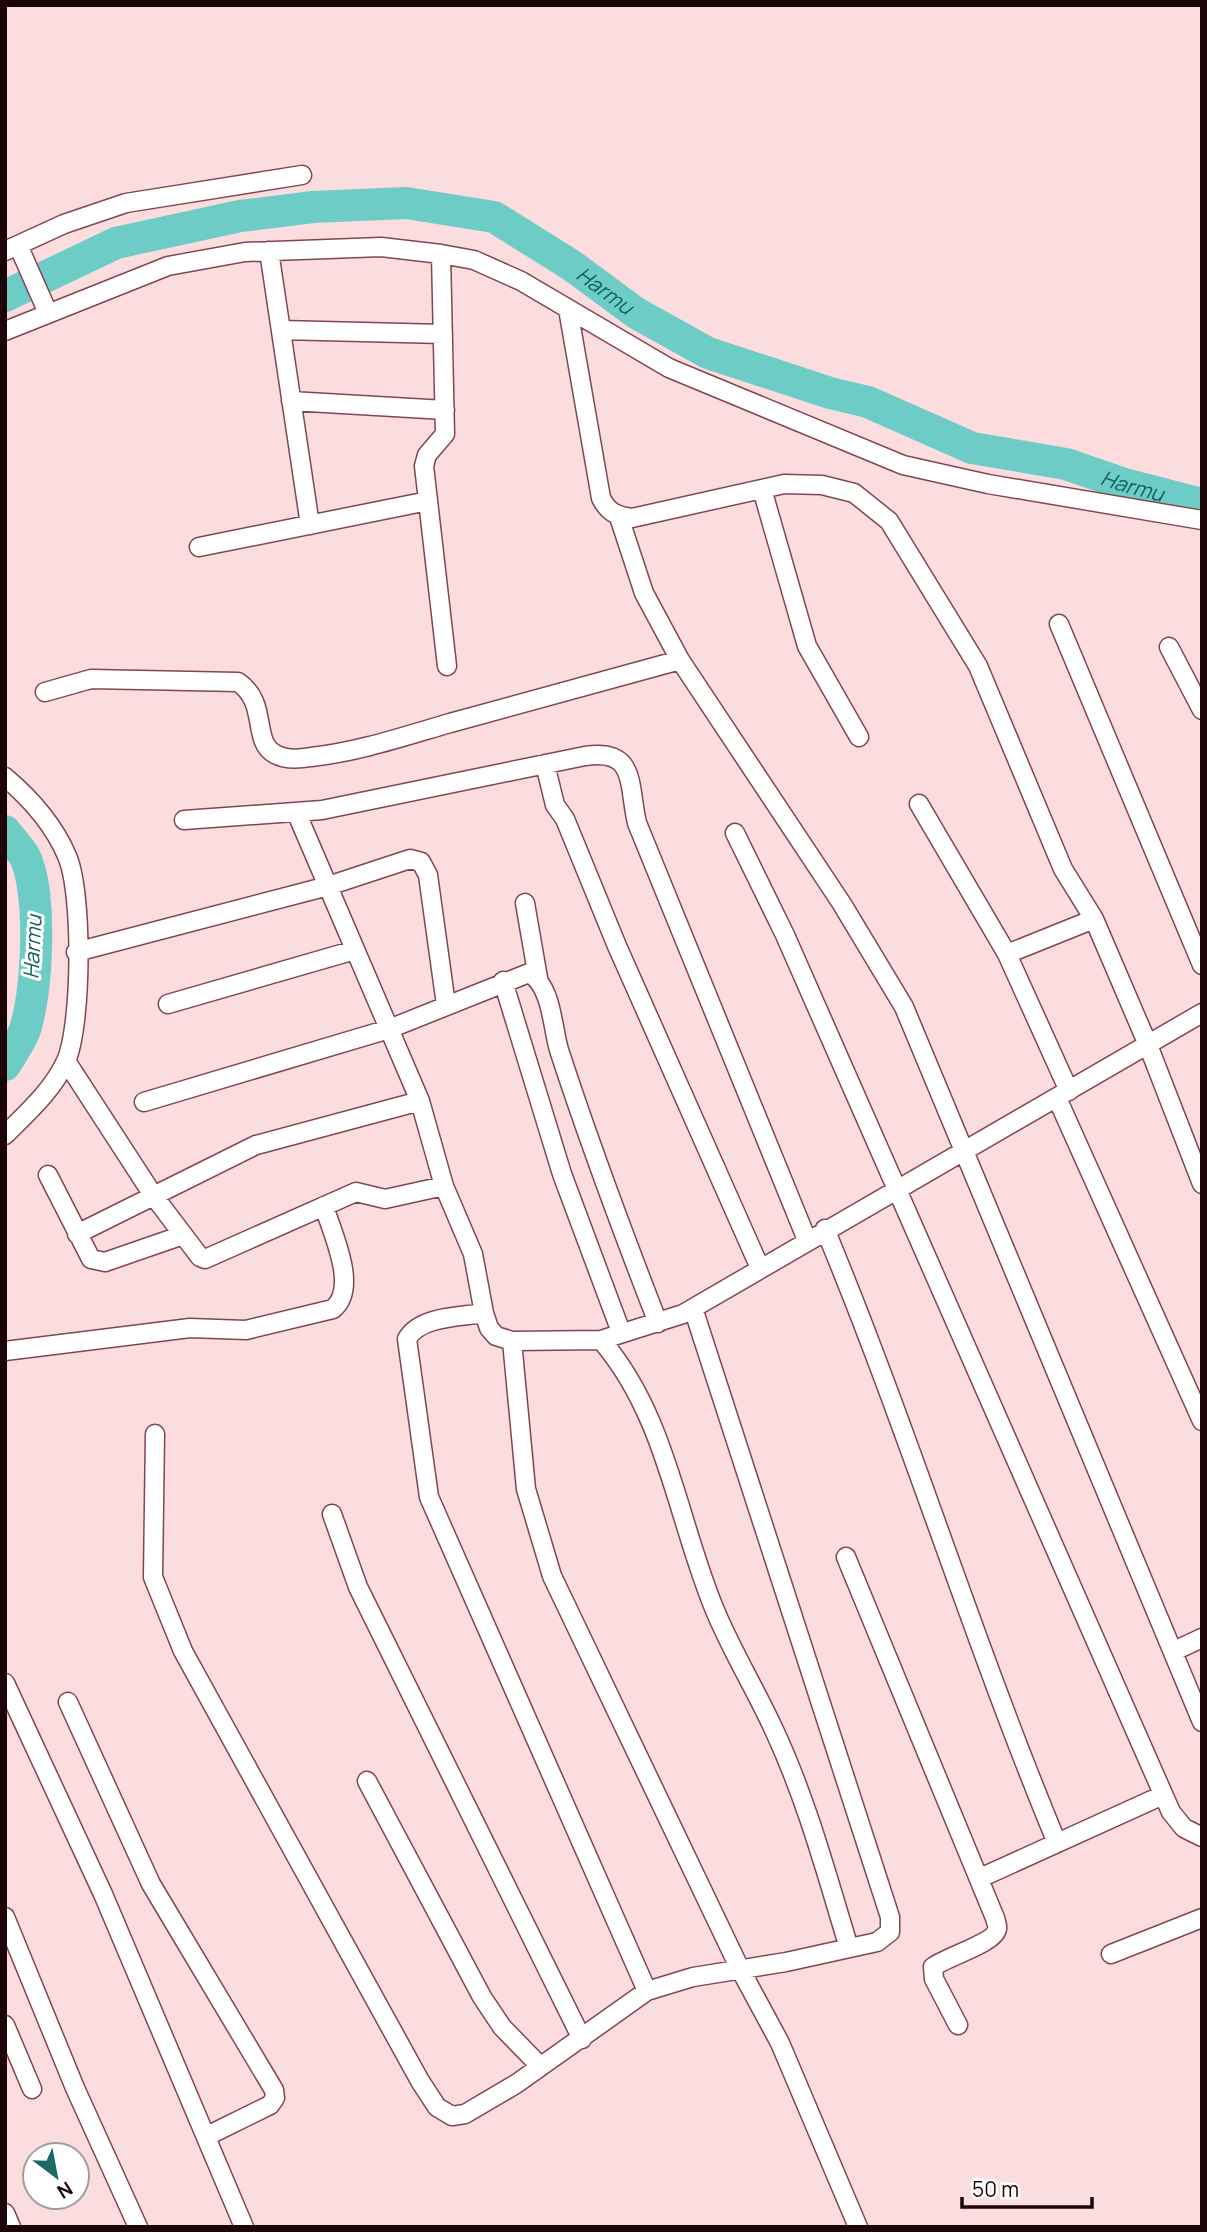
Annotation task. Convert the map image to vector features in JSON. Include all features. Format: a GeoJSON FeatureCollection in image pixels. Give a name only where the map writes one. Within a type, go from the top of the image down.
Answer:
{"type":"FeatureCollection","features":[{"type":"Feature","properties":{"kind":"street"},"geometry":{"type":"LineString","coordinates":[[44,305],[26,263],[12,248],[64,224],[126,203],[302,175]]}},
{"type":"Feature","properties":{"kind":"street"},"geometry":{"type":"LineString","coordinates":[[5,331],[44,305],[168,266],[245,252],[381,247],[441,254],[474,260],[521,281],[669,368],[903,465],[988,484],[1202,520]]}},
{"type":"Feature","properties":{"kind":"street"},"geometry":{"type":"LineString","coordinates":[[269,251],[310,525]]}},
{"type":"Feature","properties":{"kind":"street"},"geometry":{"type":"LineString","coordinates":[[441,254],[445,434],[442,442],[427,455],[424,466],[447,666]]}},
{"type":"Feature","properties":{"kind":"street"},"geometry":{"type":"LineString","coordinates":[[568,309],[601,498],[607,510],[619,517],[632,518],[784,484],[822,485],[854,493],[889,521],[978,666],[1063,869],[1094,919],[1148,1045],[1202,1184]]}},
{"type":"Feature","properties":{"kind":"street"},"geometry":{"type":"LineString","coordinates":[[281,330],[443,334]]}},
{"type":"Feature","properties":{"kind":"street"},"geometry":{"type":"LineString","coordinates":[[291,401],[445,410]]}},
{"type":"Feature","properties":{"kind":"street"},"geometry":{"type":"LineString","coordinates":[[762,489],[807,646],[859,737]]}},
{"type":"Feature","properties":{"kind":"street"},"geometry":{"type":"LineString","coordinates":[[199,547],[428,501]]}},
{"type":"Feature","properties":{"kind":"street"},"geometry":{"type":"LineString","coordinates":[[619,517],[644,593],[680,660],[842,904],[904,1007],[1202,1722]]}},
{"type":"Feature","properties":{"kind":"street"},"geometry":{"type":"LineString","coordinates":[[1059,624],[1202,965]]}},
{"type":"Feature","properties":{"kind":"street"},"geometry":{"type":"LineString","coordinates":[[1169,647],[1202,710]]}},
{"type":"Feature","properties":{"kind":"street"},"geometry":{"type":"LineString","coordinates":[[45,692],[91,679],[238,682],[249,690],[256,701],[264,745],[275,754],[289,759],[313,757],[375,744],[680,660]]}},
{"type":"Feature","properties":{"kind":"street"},"geometry":{"type":"LineString","coordinates":[[184,820],[297,814],[605,753],[618,759],[627,770],[638,822],[807,1240]]}},
{"type":"Feature","properties":{"kind":"street"},"geometry":{"type":"LineString","coordinates":[[545,764],[555,805],[565,819],[617,946],[760,1268]]}},
{"type":"Feature","properties":{"kind":"street"},"geometry":{"type":"LineString","coordinates":[[5,777],[26,794],[54,831],[68,858],[75,895],[77,1013],[66,1061],[41,1098],[5,1135]]}},
{"type":"Feature","properties":{"kind":"street"},"geometry":{"type":"LineString","coordinates":[[919,804],[1007,954],[1063,1094],[1202,1421]]}},
{"type":"Feature","properties":{"kind":"street"},"geometry":{"type":"LineString","coordinates":[[297,814],[421,1101],[444,1186],[473,1254],[489,1328],[496,1336],[512,1341],[601,1340],[658,1323],[693,1308],[825,1229],[963,1153],[1202,1013]]}},
{"type":"Feature","properties":{"kind":"street"},"geometry":{"type":"LineString","coordinates":[[735,833],[785,935],[1163,1795],[1171,1812],[1184,1828],[1202,1837]]}},
{"type":"Feature","properties":{"kind":"street"},"geometry":{"type":"LineString","coordinates":[[76,952],[328,886],[410,859],[421,862],[428,875],[446,1005]]}},
{"type":"Feature","properties":{"kind":"street"},"geometry":{"type":"LineString","coordinates":[[525,903],[538,978],[568,1073],[658,1323]]}},
{"type":"Feature","properties":{"kind":"street"},"geometry":{"type":"LineString","coordinates":[[1007,954],[1094,919]]}},
{"type":"Feature","properties":{"kind":"street"},"geometry":{"type":"LineString","coordinates":[[168,1004],[355,950]]}},
{"type":"Feature","properties":{"kind":"street"},"geometry":{"type":"LineString","coordinates":[[144,1102],[389,1029],[503,981],[529,973],[538,978]]}},
{"type":"Feature","properties":{"kind":"street"},"geometry":{"type":"LineString","coordinates":[[503,981],[562,1174],[621,1332]]}},
{"type":"Feature","properties":{"kind":"street"},"geometry":{"type":"LineString","coordinates":[[66,1061],[153,1195],[200,1257],[211,1258],[356,1192],[385,1199],[444,1186]]}},
{"type":"Feature","properties":{"kind":"street"},"geometry":{"type":"LineString","coordinates":[[77,1234],[256,1145],[421,1101]]}},
{"type":"Feature","properties":{"kind":"street"},"geometry":{"type":"LineString","coordinates":[[48,1175],[91,1259],[98,1262],[183,1235]]}},
{"type":"Feature","properties":{"kind":"street"},"geometry":{"type":"LineString","coordinates":[[5,1352],[190,1328],[246,1330],[333,1309],[341,1303],[344,1292],[343,1274],[324,1206]]}},
{"type":"Feature","properties":{"kind":"street"},"geometry":{"type":"LineString","coordinates":[[825,1229],[862,1318],[1013,1736],[1057,1843]]}},
{"type":"Feature","properties":{"kind":"street"},"geometry":{"type":"LineString","coordinates":[[155,1434],[153,1577],[183,1651],[420,2081],[437,2107],[452,2116],[465,2114],[582,2039],[647,1991],[692,1977],[739,1967],[786,1962],[877,1942],[890,1932],[890,1917],[693,1308]]}},
{"type":"Feature","properties":{"kind":"street"},"geometry":{"type":"LineString","coordinates":[[484,1313],[426,1323],[412,1330],[407,1339],[429,1497],[647,1991]]}},
{"type":"Feature","properties":{"kind":"street"},"geometry":{"type":"LineString","coordinates":[[601,1340],[620,1362],[649,1414],[714,1608],[776,1734],[819,1845],[849,1948]]}},
{"type":"Feature","properties":{"kind":"street"},"geometry":{"type":"LineString","coordinates":[[512,1341],[526,1489],[552,1576],[739,1967],[780,2043],[858,2227]]}},
{"type":"Feature","properties":{"kind":"street"},"geometry":{"type":"LineString","coordinates":[[332,1514],[358,1587],[582,2039]]}},
{"type":"Feature","properties":{"kind":"street"},"geometry":{"type":"LineString","coordinates":[[846,1557],[980,1878],[997,1930],[991,1939],[944,1959],[933,1967],[934,1979],[958,2025]]}},
{"type":"Feature","properties":{"kind":"street"},"geometry":{"type":"LineString","coordinates":[[1174,1651],[1202,1638]]}},
{"type":"Feature","properties":{"kind":"street"},"geometry":{"type":"LineString","coordinates":[[5,1683],[108,1907],[244,2227]]}},
{"type":"Feature","properties":{"kind":"street"},"geometry":{"type":"LineString","coordinates":[[68,1702],[151,1884],[274,2090],[275,2098],[270,2105],[207,2136]]}},
{"type":"Feature","properties":{"kind":"street"},"geometry":{"type":"LineString","coordinates":[[367,1781],[482,1997],[502,2027],[540,2066]]}},
{"type":"Feature","properties":{"kind":"street"},"geometry":{"type":"LineString","coordinates":[[980,1878],[1163,1795]]}},
{"type":"Feature","properties":{"kind":"street"},"geometry":{"type":"LineString","coordinates":[[5,1917],[75,2088],[138,2227]]}},
{"type":"Feature","properties":{"kind":"street"},"geometry":{"type":"LineString","coordinates":[[1111,1955],[1202,1918]]}},
{"type":"Feature","properties":{"kind":"street"},"geometry":{"type":"LineString","coordinates":[[5,2025],[32,2090]]}},
{"type":"Feature","properties":{"kind":"street"},"geometry":{"type":"LineString","coordinates":[[5,2213],[11,2227]]}},
{"type":"Feature","properties":{"kind":"waterway","name":"Harmu"},"geometry":{"type":"LineString","coordinates":[[5,296],[116,243],[240,216],[313,207],[406,203],[494,217],[571,265],[636,313],[708,353],[830,393],[868,402],[972,448],[1066,464],[1124,484],[1202,504]]}},
{"type":"Feature","properties":{"kind":"waterway","name":"Harmu"},"geometry":{"type":"LineString","coordinates":[[5,831],[25,857],[34,894],[36,918],[35,969],[29,1015],[24,1032],[5,1065]]}}]}
